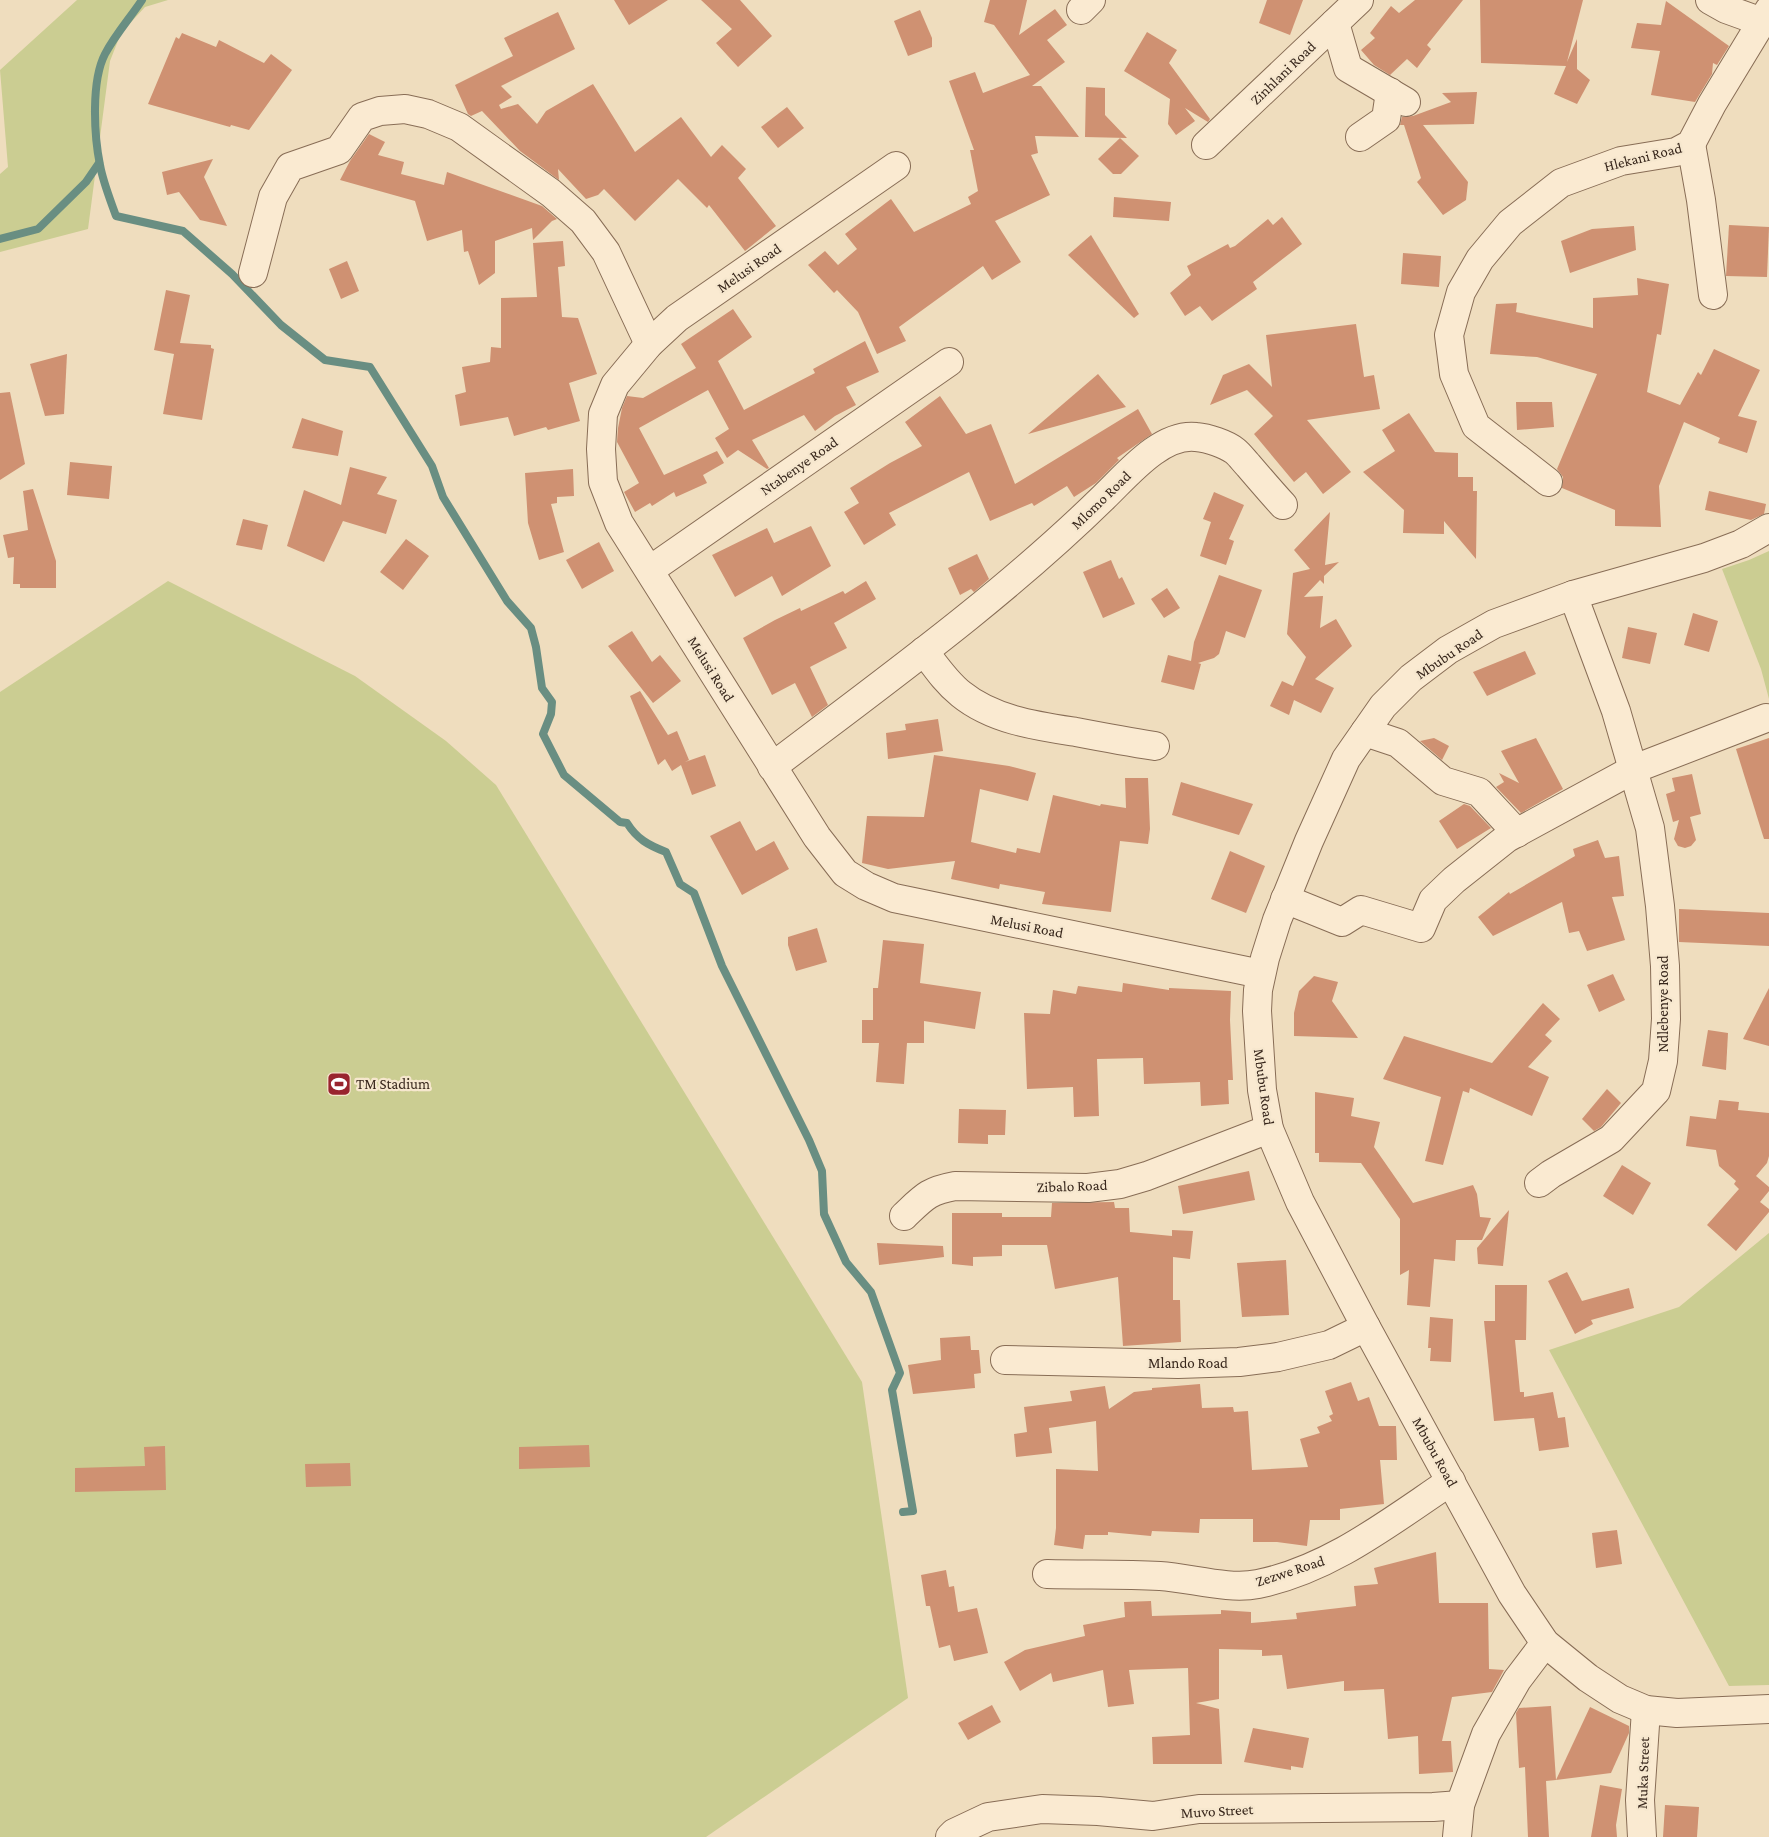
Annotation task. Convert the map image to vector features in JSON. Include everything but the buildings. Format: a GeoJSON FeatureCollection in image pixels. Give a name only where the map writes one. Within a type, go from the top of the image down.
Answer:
{"type":"FeatureCollection","features":[{"type":"Feature","properties":{"kind":"street","name":"Zinhlani Road"},"geometry":{"type":"LineString","coordinates":[[1206,145],[1359,0]]}},
{"type":"Feature","properties":{"kind":"street"},"geometry":{"type":"LineString","coordinates":[[1710,0],[1726,9],[1765,16]]}},
{"type":"Feature","properties":{"kind":"street","name":"Hlekani Road"},"geometry":{"type":"LineString","coordinates":[[1548,482],[1476,426],[1454,374],[1449,335],[1461,292],[1480,259],[1510,223],[1562,183],[1621,161],[1676,152],[1691,144],[1765,16]]}},
{"type":"Feature","properties":{"kind":"street"},"geometry":{"type":"LineString","coordinates":[[1334,23],[1348,68]]}},
{"type":"Feature","properties":{"kind":"street"},"geometry":{"type":"LineString","coordinates":[[1307,49],[1348,68],[1398,97],[1386,119],[1360,137]]}},
{"type":"Feature","properties":{"kind":"street"},"geometry":{"type":"LineString","coordinates":[[253,273],[273,197],[290,167],[339,150],[362,117],[380,111],[405,109],[428,114],[459,127],[551,193],[583,221],[606,252],[649,344]]}},
{"type":"Feature","properties":{"kind":"street","name":"Hlekani Road"},"geometry":{"type":"LineString","coordinates":[[1691,144],[1701,200],[1713,295]]}},
{"type":"Feature","properties":{"kind":"street","name":"Melusi Road"},"geometry":{"type":"LineString","coordinates":[[896,166],[677,318],[649,344],[614,385],[604,414],[601,449],[603,482],[619,523],[817,837],[845,873],[866,886],[894,898],[1261,974]]}},
{"type":"Feature","properties":{"kind":"street","name":"Ntabenye Road"},"geometry":{"type":"LineString","coordinates":[[650,570],[948,362]]}},
{"type":"Feature","properties":{"kind":"street","name":"Mlomo Road"},"geometry":{"type":"LineString","coordinates":[[772,767],[924,651],[1013,579],[1076,525],[1144,458],[1160,447],[1177,439],[1196,436],[1236,451],[1283,505]]}},
{"type":"Feature","properties":{"kind":"street","name":"Mbubu Road"},"geometry":{"type":"LineString","coordinates":[[1769,528],[1741,544],[1704,558],[1573,595],[1494,624],[1448,650],[1411,678],[1383,706],[1346,759],[1308,840],[1265,958],[1261,974],[1257,1011],[1262,1090],[1269,1129],[1300,1202],[1512,1594],[1545,1643],[1588,1678],[1620,1699],[1646,1710],[1677,1713],[1769,1709]]}},
{"type":"Feature","properties":{"kind":"street","name":"Ndlebenye Road"},"geometry":{"type":"LineString","coordinates":[[1539,1183],[1611,1139],[1656,1091],[1663,1061],[1666,1019],[1665,966],[1660,906],[1650,828],[1616,711],[1573,595]]}},
{"type":"Feature","properties":{"kind":"street"},"geometry":{"type":"LineString","coordinates":[[924,651],[946,680],[963,695],[988,711],[1007,718],[1054,728],[1155,746]]}},
{"type":"Feature","properties":{"kind":"street"},"geometry":{"type":"LineString","coordinates":[[1286,899],[1342,922],[1360,910],[1421,928],[1433,900],[1454,880],[1507,838],[1634,770],[1766,718]]}},
{"type":"Feature","properties":{"kind":"street"},"geometry":{"type":"LineString","coordinates":[[1365,732],[1398,743],[1443,781],[1479,792],[1517,833]]}},
{"type":"Feature","properties":{"kind":"street","name":"Zibalo Road"},"geometry":{"type":"LineString","coordinates":[[904,1216],[928,1194],[955,1186],[1088,1188],[1120,1184],[1147,1176],[1269,1129]]}},
{"type":"Feature","properties":{"kind":"street","name":"Mlando Road"},"geometry":{"type":"LineString","coordinates":[[1005,1360],[1178,1364],[1239,1362],[1278,1357],[1329,1345],[1366,1327]]}},
{"type":"Feature","properties":{"kind":"street","name":"Zezwe Road"},"geometry":{"type":"LineString","coordinates":[[1047,1574],[1161,1576],[1230,1585],[1257,1584],[1316,1565],[1365,1539],[1450,1481]]}},
{"type":"Feature","properties":{"kind":"street"},"geometry":{"type":"LineString","coordinates":[[1457,1837],[1460,1805],[1486,1734],[1517,1680],[1545,1643]]}},
{"type":"Feature","properties":{"kind":"street","name":"Muka Street"},"geometry":{"type":"LineString","coordinates":[[1642,1837],[1640,1800],[1646,1710]]}},
{"type":"Feature","properties":{"kind":"street","name":"Muvo Street"},"geometry":{"type":"LineString","coordinates":[[950,1837],[954,1833],[988,1817],[1042,1809],[1098,1810],[1153,1816],[1199,1809],[1434,1807],[1460,1805]]}},
{"type":"Feature","properties":{"kind":"green space"},"geometry":{"type":"Polygon","coordinates":[[[77,0],[168,0],[145,7],[121,33],[110,61],[88,229],[0,252],[0,174],[8,167],[0,70],[77,0]]]}},
{"type":"Feature","properties":{"kind":"green space"},"geometry":{"type":"Polygon","coordinates":[[[1769,551],[1769,699],[1761,669],[1722,569],[1769,551]]]}},
{"type":"Feature","properties":{"kind":"green space","name":"TM Stadium"},"geometry":{"type":"Polygon","coordinates":[[[168,581],[355,676],[446,741],[496,785],[862,1382],[908,1698],[706,1837],[0,1837],[0,692],[168,581]]]}},
{"type":"Feature","properties":{"kind":"green space"},"geometry":{"type":"Polygon","coordinates":[[[1769,1233],[1769,1685],[1729,1686],[1549,1350],[1679,1307],[1769,1233]]]}},
{"type":"Feature","properties":{"kind":"waterway"},"geometry":{"type":"LineString","coordinates":[[142,0],[105,54],[97,79],[95,124],[98,153],[103,178],[116,216],[183,231],[232,274],[281,325],[325,360],[370,367],[432,466],[443,497],[507,601],[531,628],[542,688],[552,702],[551,714],[543,734],[564,775],[620,822],[627,823],[644,841],[666,852],[680,884],[694,893],[722,966],[809,1140],[822,1171],[824,1214],[846,1262],[871,1292],[900,1373],[892,1390],[913,1511],[903,1512]]}},
{"type":"Feature","properties":{"kind":"waterway"},"geometry":{"type":"LineString","coordinates":[[0,239],[38,229],[86,182],[99,163]]}},
{"type":"Feature","properties":{"kind":"place","name":"TM Stadium"},"geometry":{"type":"Point","coordinates":[339,1084]}}]}
